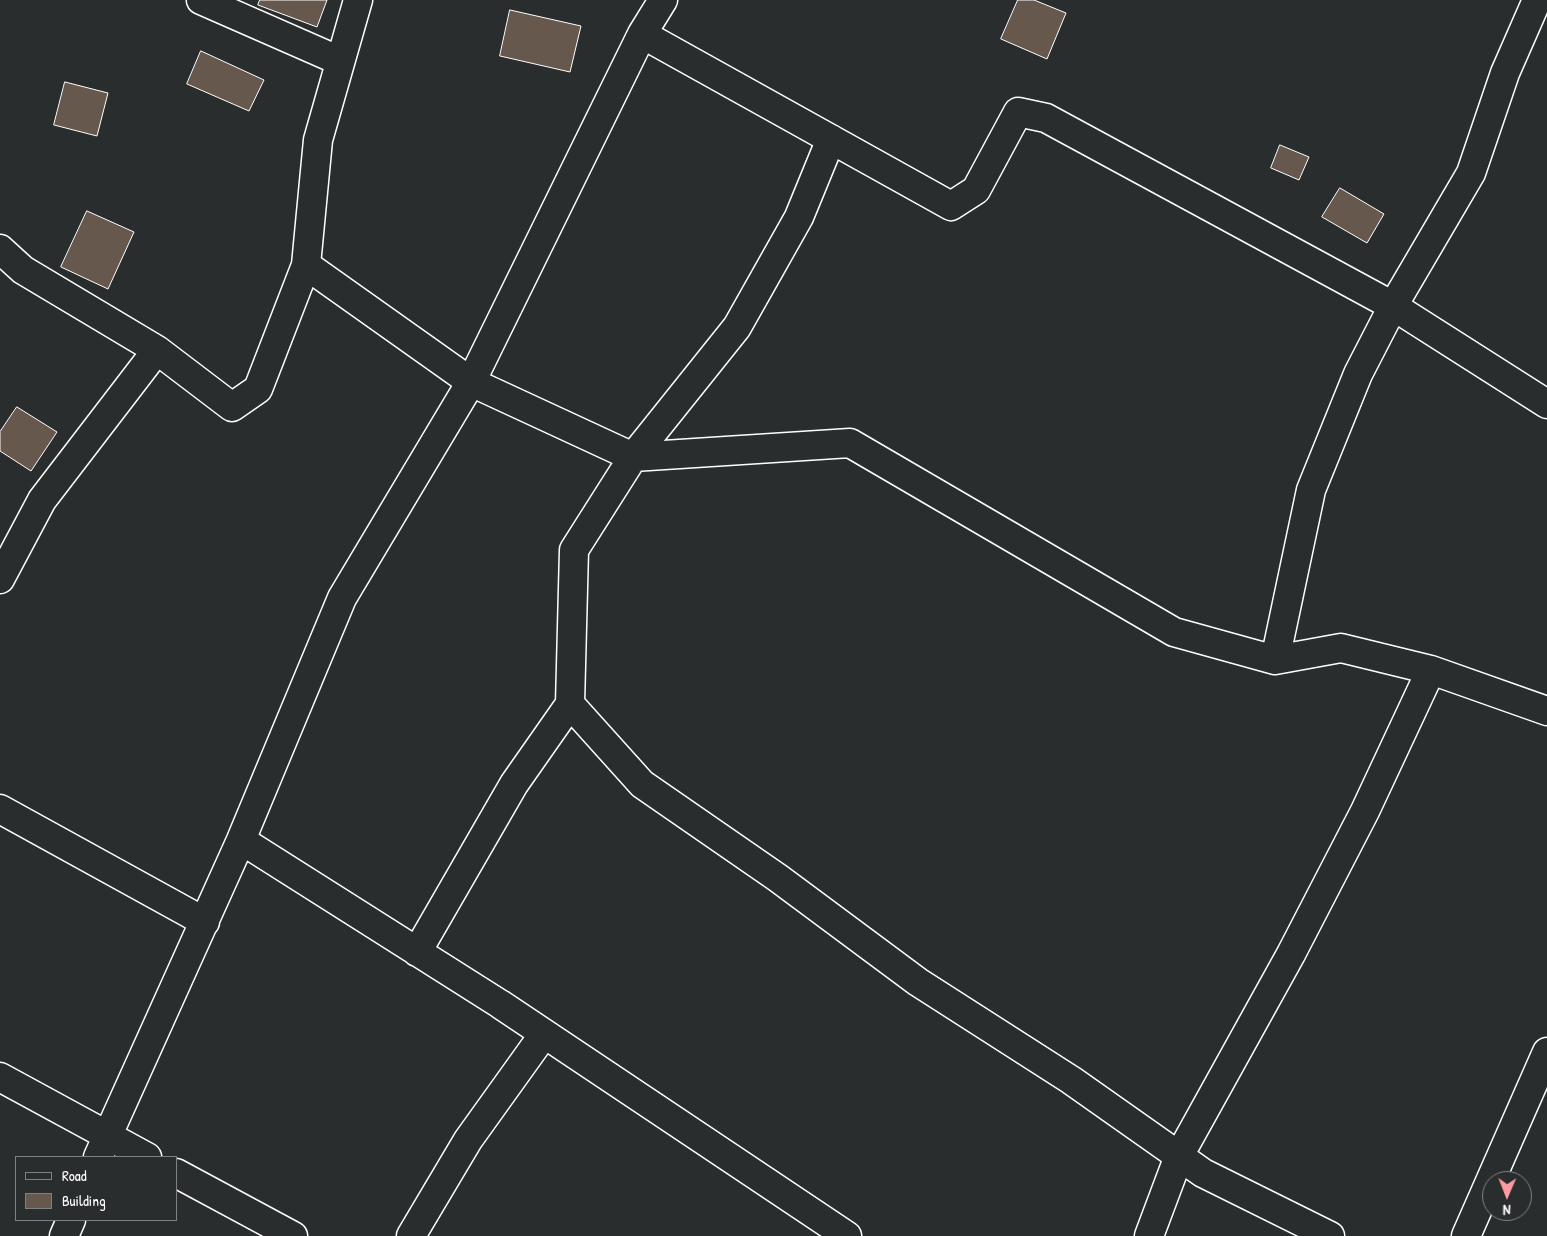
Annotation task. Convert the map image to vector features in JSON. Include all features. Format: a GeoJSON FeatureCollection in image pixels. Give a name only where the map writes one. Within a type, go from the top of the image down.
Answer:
{"type":"FeatureCollection","features":[{"type":"Feature","properties":{"kind":"main road"},"geometry":{"type":"LineString","coordinates":[[201,0],[340,61]]}},
{"type":"Feature","properties":{"kind":"main road"},"geometry":{"type":"LineString","coordinates":[[0,249],[23,270],[157,350],[232,407],[258,389],[306,266],[318,140],[358,0]]}},
{"type":"Feature","properties":{"kind":"main road"},"geometry":{"type":"LineString","coordinates":[[103,1147],[242,840],[342,598],[471,382],[642,34],[663,0]]}},
{"type":"Feature","properties":{"kind":"main road"},"geometry":{"type":"LineString","coordinates":[[1275,660],[1311,490],[1358,374],[1393,306],[1471,173],[1505,73],[1538,0]]}},
{"type":"Feature","properties":{"kind":"main road"},"geometry":{"type":"LineString","coordinates":[[642,34],[951,206],[976,190],[1018,112],[1046,118],[1393,306],[1547,404]]}},
{"type":"Feature","properties":{"kind":"main road"},"geometry":{"type":"LineString","coordinates":[[417,952],[514,784],[570,704],[574,550],[633,457],[737,327],[799,217],[831,139]]}},
{"type":"Feature","properties":{"kind":"main road"},"geometry":{"type":"LineString","coordinates":[[306,266],[471,382],[633,457],[850,443],[1174,632],[1275,660],[1341,648],[1431,670],[1547,711]]}},
{"type":"Feature","properties":{"kind":"main road"},"geometry":{"type":"LineString","coordinates":[[0,579],[42,500],[157,350]]}},
{"type":"Feature","properties":{"kind":"main road"},"geometry":{"type":"LineString","coordinates":[[1149,1236],[1179,1156],[1291,954],[1361,819],[1431,670]]}},
{"type":"Feature","properties":{"kind":"main road"},"geometry":{"type":"LineString","coordinates":[[570,704],[642,784],[778,878],[918,982],[1071,1080],[1203,1173],[1330,1236]]}},
{"type":"Feature","properties":{"kind":"main road"},"geometry":{"type":"LineString","coordinates":[[0,809],[205,922]]}},
{"type":"Feature","properties":{"kind":"main road"},"geometry":{"type":"LineString","coordinates":[[242,840],[544,1034],[847,1236]]}},
{"type":"Feature","properties":{"kind":"main road"},"geometry":{"type":"LineString","coordinates":[[411,1236],[468,1140],[544,1034]]}},
{"type":"Feature","properties":{"kind":"main road"},"geometry":{"type":"LineString","coordinates":[[1466,1236],[1547,1052]]}},
{"type":"Feature","properties":{"kind":"main road"},"geometry":{"type":"LineString","coordinates":[[0,1077],[103,1147],[143,1156]]}},
{"type":"Feature","properties":{"kind":"main road"},"geometry":{"type":"LineString","coordinates":[[178,1174],[293,1236]]}},
{"type":"Feature","properties":{"kind":"main road"},"geometry":{"type":"LineString","coordinates":[[64,1236],[71,1221]]}},
{"type":"Feature","properties":{"kind":"building"},"geometry":{"type":"Polygon","coordinates":[[[260,0],[327,0],[317,27],[258,5],[260,0]]]}},
{"type":"Feature","properties":{"kind":"building"},"geometry":{"type":"Polygon","coordinates":[[[1018,0],[1034,0],[1066,13],[1047,59],[1001,39],[1018,0]]]}},
{"type":"Feature","properties":{"kind":"building"},"geometry":{"type":"Polygon","coordinates":[[[510,10],[581,26],[570,72],[500,56],[510,10]]]}},
{"type":"Feature","properties":{"kind":"building"},"geometry":{"type":"Polygon","coordinates":[[[201,51],[264,80],[249,111],[187,84],[201,51]]]}},
{"type":"Feature","properties":{"kind":"building"},"geometry":{"type":"Polygon","coordinates":[[[65,82],[108,93],[97,136],[54,125],[65,82]]]}},
{"type":"Feature","properties":{"kind":"building"},"geometry":{"type":"Polygon","coordinates":[[[1280,145],[1309,157],[1299,180],[1271,168],[1280,145]]]}},
{"type":"Feature","properties":{"kind":"building"},"geometry":{"type":"Polygon","coordinates":[[[1340,188],[1384,214],[1367,243],[1322,217],[1340,188]]]}},
{"type":"Feature","properties":{"kind":"building"},"geometry":{"type":"Polygon","coordinates":[[[87,211],[134,232],[108,289],[61,267],[87,211]]]}},
{"type":"Feature","properties":{"kind":"building"},"geometry":{"type":"Polygon","coordinates":[[[17,407],[57,432],[31,471],[0,451],[0,432],[17,407]]]}}]}
